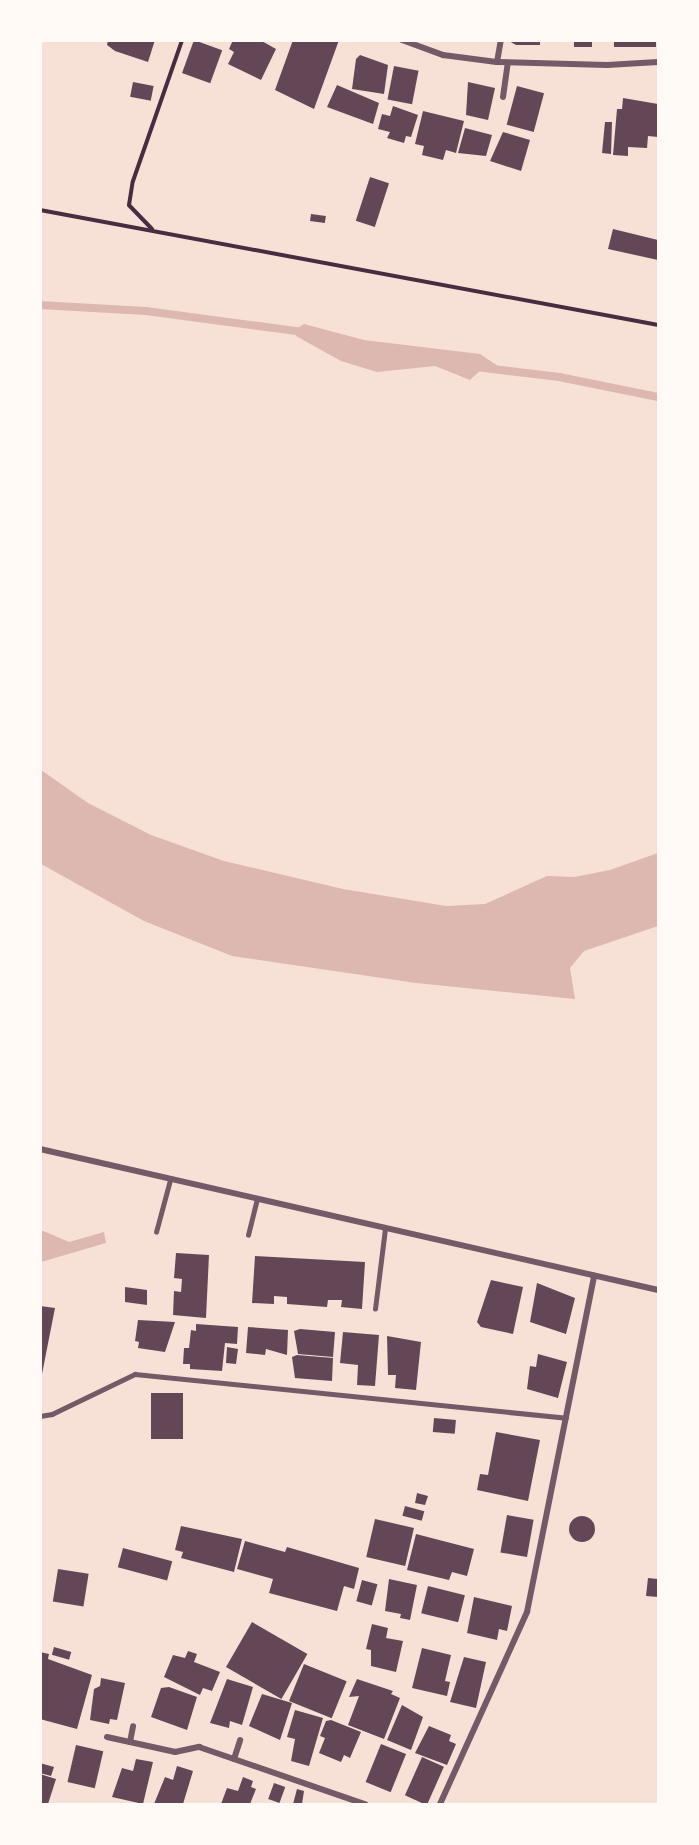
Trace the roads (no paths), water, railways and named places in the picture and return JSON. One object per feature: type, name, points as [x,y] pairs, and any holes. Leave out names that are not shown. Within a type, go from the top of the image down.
[{"type":"street","points":[[402,40],[443,55],[508,63],[607,65],[658,62]]},
{"type":"street","points":[[498,62],[501,40]]},
{"type":"street","points":[[503,97],[508,63]]},
{"type":"street","points":[[40,1149],[385,1230],[658,1290]]},
{"type":"street","points":[[440,1804],[527,1612],[594,1276]]},
{"type":"street","points":[[130,1742],[133,1726]]},
{"type":"street","points":[[106,1737],[174,1752],[200,1747],[365,1804]]},
{"type":"street","points":[[234,1759],[240,1740]]},
{"type":"lane","points":[[156,1232],[170,1179]]},
{"type":"lane","points":[[248,1235],[257,1199]]},
{"type":"lane","points":[[375,1309],[385,1230]]},
{"type":"lane","points":[[40,1416],[52,1414],[135,1374],[566,1418]]},
{"type":"waterway","points":[[40,305],[146,311],[303,332]]},
{"type":"waterway","points":[[476,367],[559,377],[658,397]]}]
